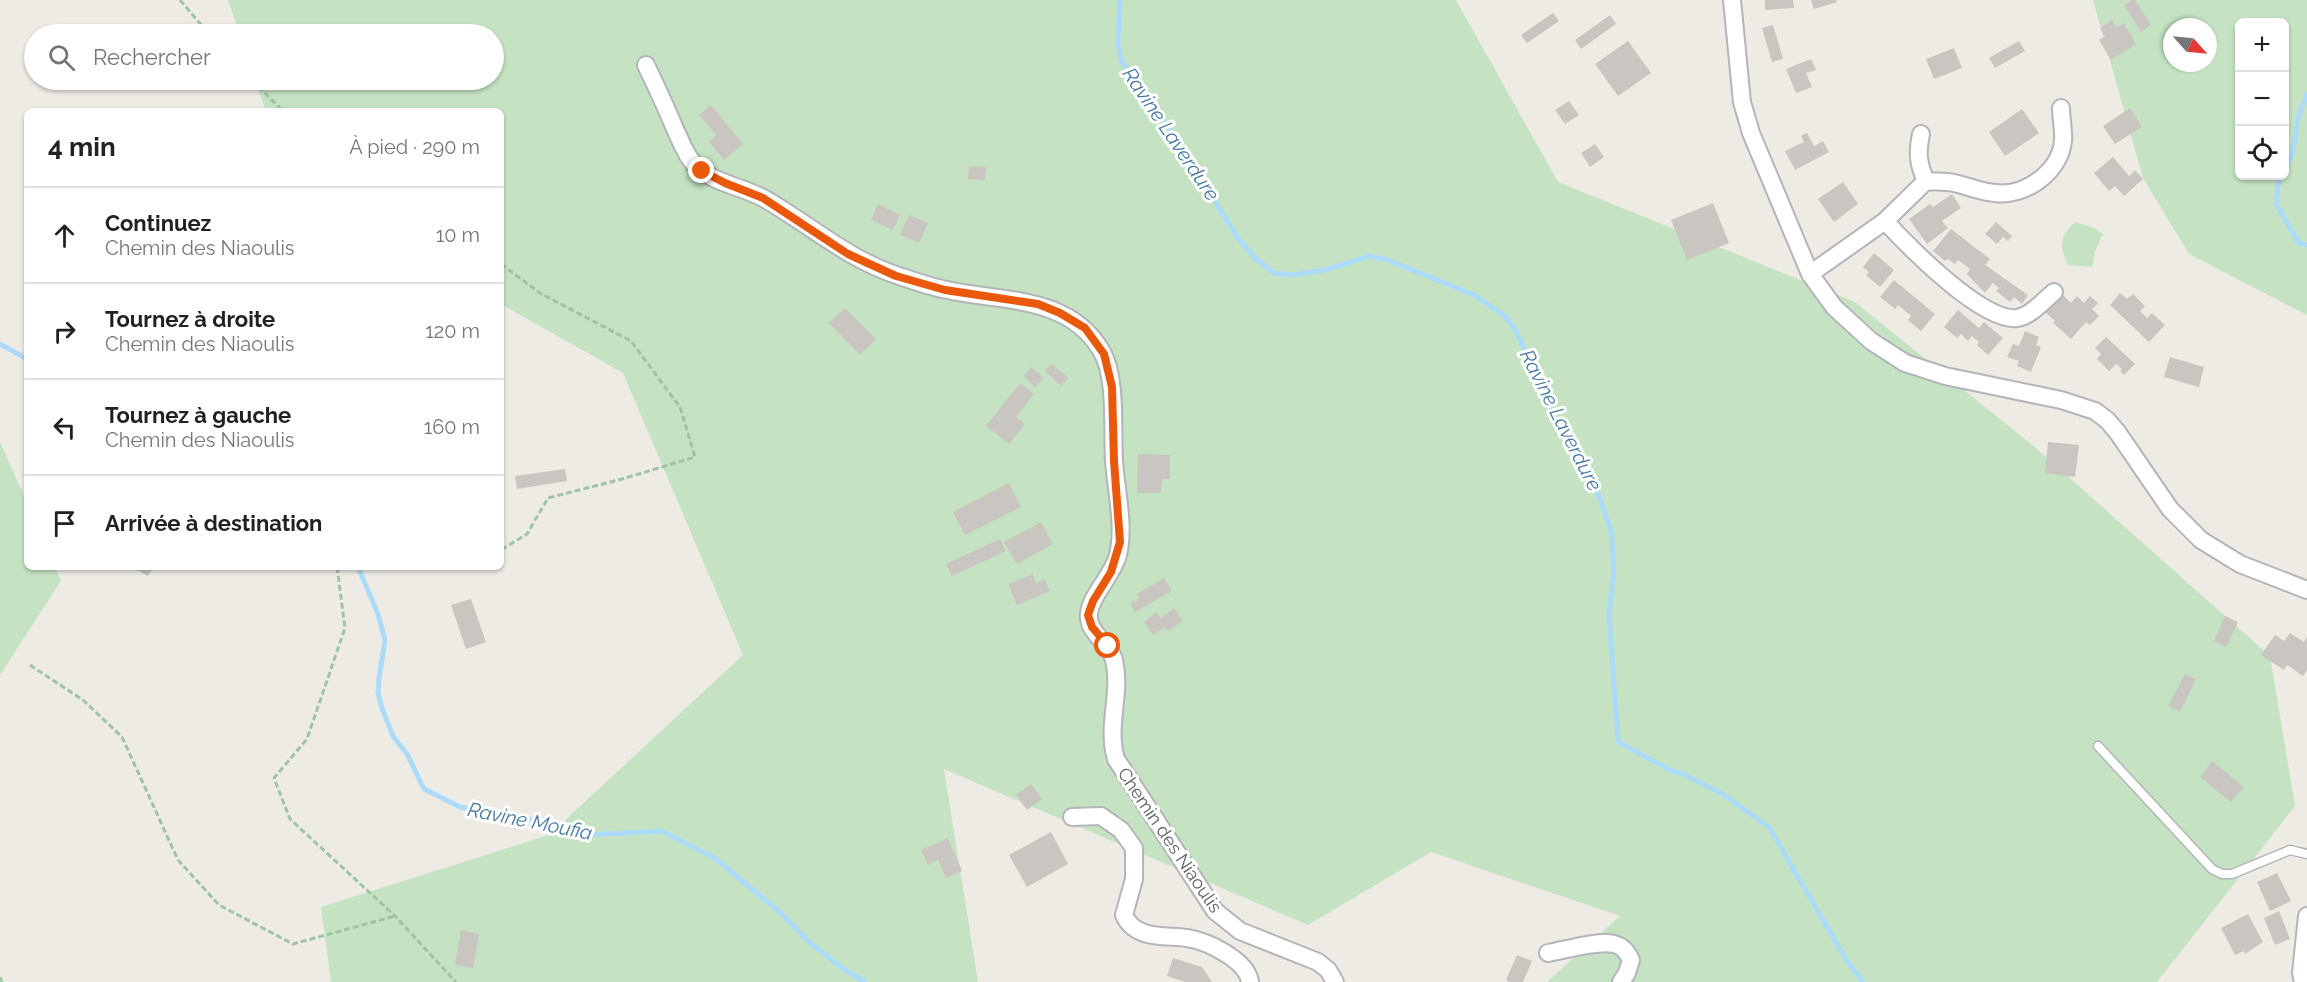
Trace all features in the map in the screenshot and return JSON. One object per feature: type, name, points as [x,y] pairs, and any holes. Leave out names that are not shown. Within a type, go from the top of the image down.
[{"type":"street","points":[[1732,0],[1742,102],[1748,122],[1763,165],[1810,274],[1834,307],[1871,341],[1905,363],[1945,376],[2061,400],[2095,411],[2118,433],[2170,509],[2201,540],[2240,564],[2307,590]]},
{"type":"street","name":"Chemin des Niaoulis","points":[[646,65],[686,152],[702,171],[763,198],[848,254],[896,276],[945,290],[1038,304],[1060,313],[1085,328],[1104,354],[1112,387],[1114,461],[1120,542],[1111,572],[1093,601],[1088,615],[1092,627],[1112,654],[1116,670],[1112,735],[1116,759],[1215,911],[1240,931],[1318,962],[1328,970],[1335,982]]},
{"type":"street","points":[[1810,274],[1885,221],[1926,181],[1951,183],[1995,194],[2011,193],[2029,187],[2043,178],[2056,161],[2063,142],[2061,108]]},
{"type":"street","points":[[1921,134],[1917,152],[1919,167],[1926,181]]},
{"type":"street","points":[[1885,221],[1914,252],[1959,290],[1996,313],[2010,318],[2027,315],[2054,292]]},
{"type":"street","name":"Chemin des Niaoulis","points":[[1072,817],[1101,816],[1121,830],[1134,848],[1134,879],[1124,915],[1128,924],[1141,932],[1160,937],[1188,938],[1212,946],[1240,963],[1249,976],[1250,982]]},
{"type":"street","points":[[2304,977],[2307,916]]},
{"type":"street","points":[[1548,953],[1605,943],[1616,944],[1625,950],[1630,960],[1627,973],[1621,982]]},
{"type":"lane","points":[[2098,746],[2212,869],[2222,874],[2232,874],[2290,850],[2307,854]]},
{"type":"path","points":[[180,0],[200,24]]},
{"type":"path","points":[[262,90],[280,108]]},
{"type":"path","points":[[504,266],[540,293],[631,341],[680,407],[695,457],[622,480],[548,498],[527,534],[504,548]]},
{"type":"path","points":[[338,570],[345,628],[308,739],[274,778],[290,819],[395,916],[456,982]]},
{"type":"path","points":[[30,665],[83,700],[122,737],[178,860],[219,905],[293,944],[395,916]]},
{"type":"path","points":[[0,977],[2,982]]},
{"type":"green space","points":[[228,0],[1456,0],[1558,182],[1855,302],[2036,448],[2270,656],[2295,806],[2157,982],[1547,982],[1620,916],[1431,852],[1308,925],[944,769],[978,982],[331,982],[321,907],[549,835],[743,655],[623,373],[504,306],[504,108],[265,108],[259,90],[504,90],[504,24],[236,24]]},
{"type":"green space","points":[[2093,0],[2307,0],[2307,315],[2189,254],[2143,178]]},
{"type":"green space","points":[[2075,222],[2094,228],[2103,234],[2095,251],[2092,267],[2068,265],[2065,258],[2062,247],[2063,238]]},
{"type":"green space","points":[[0,442],[24,496],[24,570],[56,570],[61,581],[0,675]]},
{"type":"building","points":[[1765,0],[1793,0],[1794,8],[1765,10]]},
{"type":"building","points":[[1811,0],[1836,0],[1837,2],[1814,9]]},
{"type":"building","points":[[2135,0],[2151,25],[2141,32],[2124,5]]},
{"type":"building","points":[[1553,13],[1559,21],[1527,43],[1521,35]]},
{"type":"building","points":[[1610,15],[1616,24],[1581,49],[1575,40]]},
{"type":"building","points":[[2112,20],[2117,27],[2124,23],[2136,44],[2111,60],[2099,40],[2105,36],[2100,28]]},
{"type":"building","points":[[1773,25],[1783,59],[1772,62],[1762,28]]},
{"type":"building","points":[[1628,41],[1651,73],[1618,96],[1595,64]]},
{"type":"building","points":[[2019,41],[2025,51],[1995,68],[1989,58]]},
{"type":"building","points":[[1954,48],[1962,68],[1934,79],[1926,59]]},
{"type":"building","points":[[1811,59],[1816,70],[1806,73],[1812,87],[1796,93],[1786,69]]},
{"type":"building","points":[[1569,101],[1579,115],[1565,124],[1555,110]]},
{"type":"building","points":[[711,105],[743,144],[724,160],[709,142],[716,135],[699,115]]},
{"type":"building","points":[[2130,108],[2142,127],[2115,144],[2103,126]]},
{"type":"building","points":[[2022,109],[2039,133],[2005,156],[1989,132]]},
{"type":"building","points":[[1807,133],[1814,146],[1823,141],[1829,152],[1795,170],[1785,151],[1804,142],[1801,136]]},
{"type":"building","points":[[1595,144],[1604,157],[1590,167],[1581,153]]},
{"type":"building","points":[[2113,157],[2129,176],[2135,170],[2143,179],[2124,196],[2115,186],[2109,191],[2094,173]]},
{"type":"building","points":[[969,166],[986,167],[985,180],[968,179]]},
{"type":"building","points":[[1843,182],[1858,204],[1834,222],[1818,199]]},
{"type":"building","points":[[1952,194],[1961,208],[1942,221],[1948,228],[1927,244],[1909,219],[1930,204],[1933,207]]},
{"type":"building","points":[[1713,203],[1729,243],[1687,260],[1671,220]]},
{"type":"building","points":[[878,204],[900,215],[893,230],[871,220]]},
{"type":"building","points":[[909,215],[928,223],[919,243],[900,235]]},
{"type":"building","points":[[1996,222],[2012,236],[2008,241],[2003,237],[1997,244],[1985,234]]},
{"type":"building","points":[[1951,229],[1990,259],[1985,265],[2028,295],[2022,304],[2014,297],[2010,302],[1996,291],[1999,288],[1993,283],[1985,293],[1967,274],[1970,269],[1958,260],[1955,264],[1948,259],[1945,261],[1933,251]]},
{"type":"building","points":[[1874,253],[1894,270],[1880,287],[1866,275],[1869,272],[1863,267]]},
{"type":"building","points":[[1894,280],[1935,314],[1921,331],[1908,320],[1911,316],[1898,305],[1895,309],[1880,297]]},
{"type":"building","points":[[2120,293],[2127,299],[2133,294],[2145,306],[2140,311],[2147,318],[2152,313],[2165,325],[2149,342],[2110,305]]},
{"type":"building","points":[[2063,295],[2071,303],[2077,296],[2084,303],[2090,296],[2098,303],[2092,309],[2099,316],[2090,325],[2086,322],[2071,339],[2053,323],[2055,321],[2044,311]]},
{"type":"building","points":[[845,308],[876,339],[860,355],[829,323]]},
{"type":"building","points":[[1958,310],[1979,328],[1984,322],[2003,338],[1988,355],[1977,345],[1979,342],[1972,336],[1968,341],[1961,334],[1957,338],[1944,327]]},
{"type":"building","points":[[2025,331],[2039,337],[2036,345],[2041,347],[2031,372],[2017,366],[2019,361],[2007,357],[2013,344],[2019,346]]},
{"type":"building","points":[[2106,337],[2135,364],[2124,375],[2120,371],[2122,369],[2116,364],[2109,371],[2097,359],[2101,354],[2095,348]]},
{"type":"building","points":[[2170,357],[2204,367],[2199,387],[2164,377]]},
{"type":"building","points":[[1051,363],[1068,378],[1061,386],[1045,371]]},
{"type":"building","points":[[1031,367],[1044,378],[1035,387],[1023,376]]},
{"type":"building","points":[[1020,383],[1034,394],[1016,417],[1025,424],[1009,444],[986,426]]},
{"type":"building","points":[[2048,442],[2079,445],[2075,477],[2045,473]]},
{"type":"building","points":[[1138,454],[1170,455],[1170,479],[1162,479],[1161,493],[1137,493]]},
{"type":"building","points":[[565,469],[567,481],[517,489],[515,476]]},
{"type":"building","points":[[1009,483],[1021,507],[965,535],[953,512]]},
{"type":"building","points":[[1041,522],[1053,544],[1017,564],[1004,542]]},
{"type":"building","points":[[1000,539],[1006,551],[952,576],[946,564]]},
{"type":"building","points":[[137,570],[151,570],[148,576]]},
{"type":"building","points":[[1033,574],[1036,583],[1045,579],[1050,591],[1017,605],[1008,584]]},
{"type":"building","points":[[1164,578],[1172,591],[1135,612],[1130,604],[1139,599],[1137,594]]},
{"type":"building","points":[[471,599],[486,642],[466,649],[451,605]]},
{"type":"building","points":[[1174,608],[1183,621],[1168,631],[1165,627],[1153,635],[1144,622],[1156,612],[1161,618]]},
{"type":"building","points":[[2225,616],[2238,622],[2226,647],[2214,641]]},
{"type":"building","points":[[2290,633],[2304,642],[2307,637],[2307,670],[2303,676],[2287,665],[2284,670],[2261,655],[2275,635],[2284,641]]},
{"type":"building","points":[[2185,674],[2196,679],[2180,712],[2168,706]]},
{"type":"building","points":[[2212,761],[2244,787],[2231,802],[2200,777]]},
{"type":"building","points":[[1031,784],[1042,799],[1027,810],[1016,795]]},
{"type":"building","points":[[1051,832],[1068,864],[1027,887],[1009,855]]},
{"type":"building","points":[[948,838],[962,871],[946,878],[938,860],[928,865],[921,850]]},
{"type":"building","points":[[2277,873],[2291,901],[2270,911],[2257,882]]},
{"type":"building","points":[[2279,911],[2290,939],[2275,945],[2264,918]]},
{"type":"building","points":[[2248,914],[2263,942],[2245,954],[2244,951],[2235,955],[2221,928]]},
{"type":"building","points":[[461,930],[479,934],[473,968],[455,965]]},
{"type":"building","points":[[1517,955],[1532,961],[1523,982],[1510,982],[1506,980]]},
{"type":"building","points":[[1173,958],[1202,967],[1212,982],[1185,982],[1167,976]]},
{"type":"waterway","name":"Ravine Laverdure","points":[[1120,0],[1118,44],[1122,62],[1147,93],[1238,238],[1256,259],[1274,273],[1293,275],[1325,270],[1369,256],[1388,260],[1474,295],[1505,316],[1517,333],[1563,435],[1595,485],[1611,531],[1614,571],[1609,615],[1618,742],[1672,771],[1681,773],[1721,793],[1769,827],[1847,961],[1863,982]]},
{"type":"waterway","points":[[2289,160],[2293,151],[2298,118],[2307,94]]},
{"type":"waterway","points":[[2279,180],[2276,204],[2299,243],[2307,245]]},
{"type":"waterway","name":"Ravine Moufia","points":[[0,344],[24,357]]},
{"type":"waterway","name":"Ravine Moufia","points":[[359,570],[378,614],[385,640],[378,693],[382,708],[393,736],[407,754],[424,789],[460,807],[517,816],[586,835],[662,831],[716,859],[783,915],[808,941],[842,968],[865,982]]},
{"type":"route","points":[[702,171],[763,198],[848,254],[896,276],[945,290],[1038,304],[1060,313],[1085,328],[1104,354],[1112,387],[1114,461],[1120,542],[1111,572],[1093,601],[1088,615],[1092,627],[1108,646]]}]
